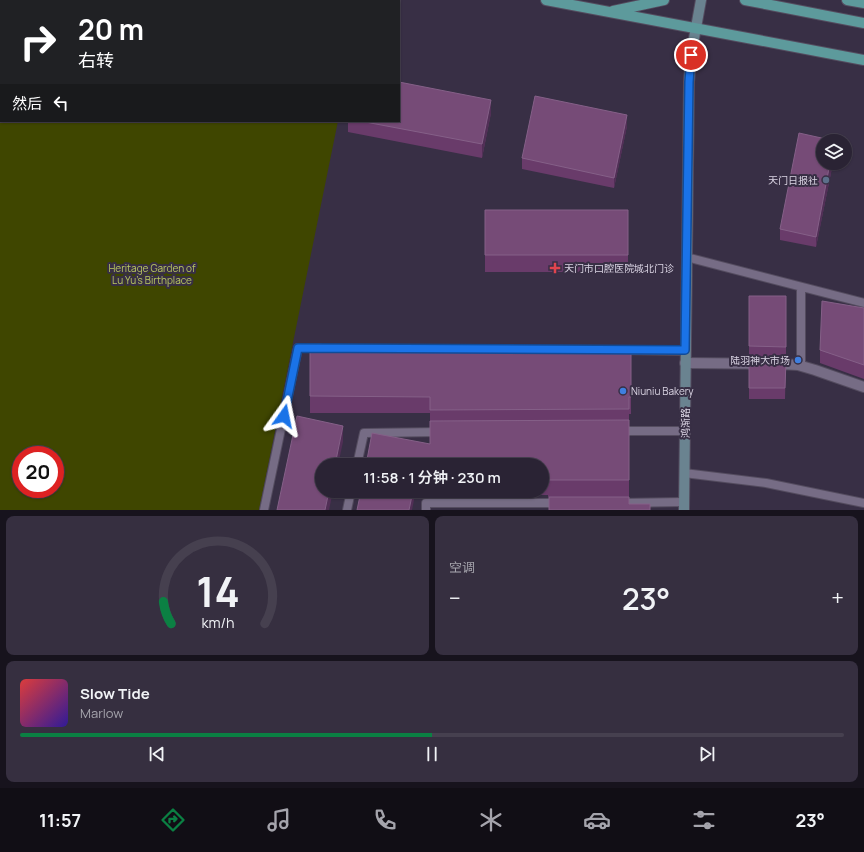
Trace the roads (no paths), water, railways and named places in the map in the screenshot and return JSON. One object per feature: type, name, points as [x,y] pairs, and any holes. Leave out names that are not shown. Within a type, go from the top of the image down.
[{"type":"main road","points":[[546,0],[864,60]]},
{"type":"main road","points":[[609,12],[664,0]]},
{"type":"main road","points":[[745,0],[864,23]]},
{"type":"main road","points":[[847,0],[864,3]]},
{"type":"street","name":"鸿渐路","points":[[684,506],[689,82],[691,55],[700,0]]},
{"type":"street","points":[[685,363],[780,364],[801,366],[864,387]]},
{"type":"lane","points":[[686,257],[864,303]]},
{"type":"lane","points":[[801,287],[801,366]]},
{"type":"lane","points":[[264,510],[298,348],[329,348]]},
{"type":"lane","points":[[614,350],[685,350]]},
{"type":"lane","points":[[614,431],[685,431]]},
{"type":"lane","points":[[359,458],[364,433],[448,432]]},
{"type":"lane","points":[[684,473],[766,483],[864,503]]},
{"type":"lane","points":[[347,510],[350,498]]},
{"type":"lane","points":[[426,510],[426,503],[567,503]]},
{"type":"lane","points":[[606,503],[684,506]]},
{"type":"place","name":"天门日报社","points":[[826,180]]},
{"type":"place","name":"天门市口腔医院城北门诊","points":[[555,268]]},
{"type":"place","name":"陆羽神大市场","points":[[798,360]]},
{"type":"place","name":"Niuniu Bakery","points":[[623,391]]},
{"type":"park label","name":"Heritage Garden of Lu Yu’s Birthplace","points":[[152,274]]}]
